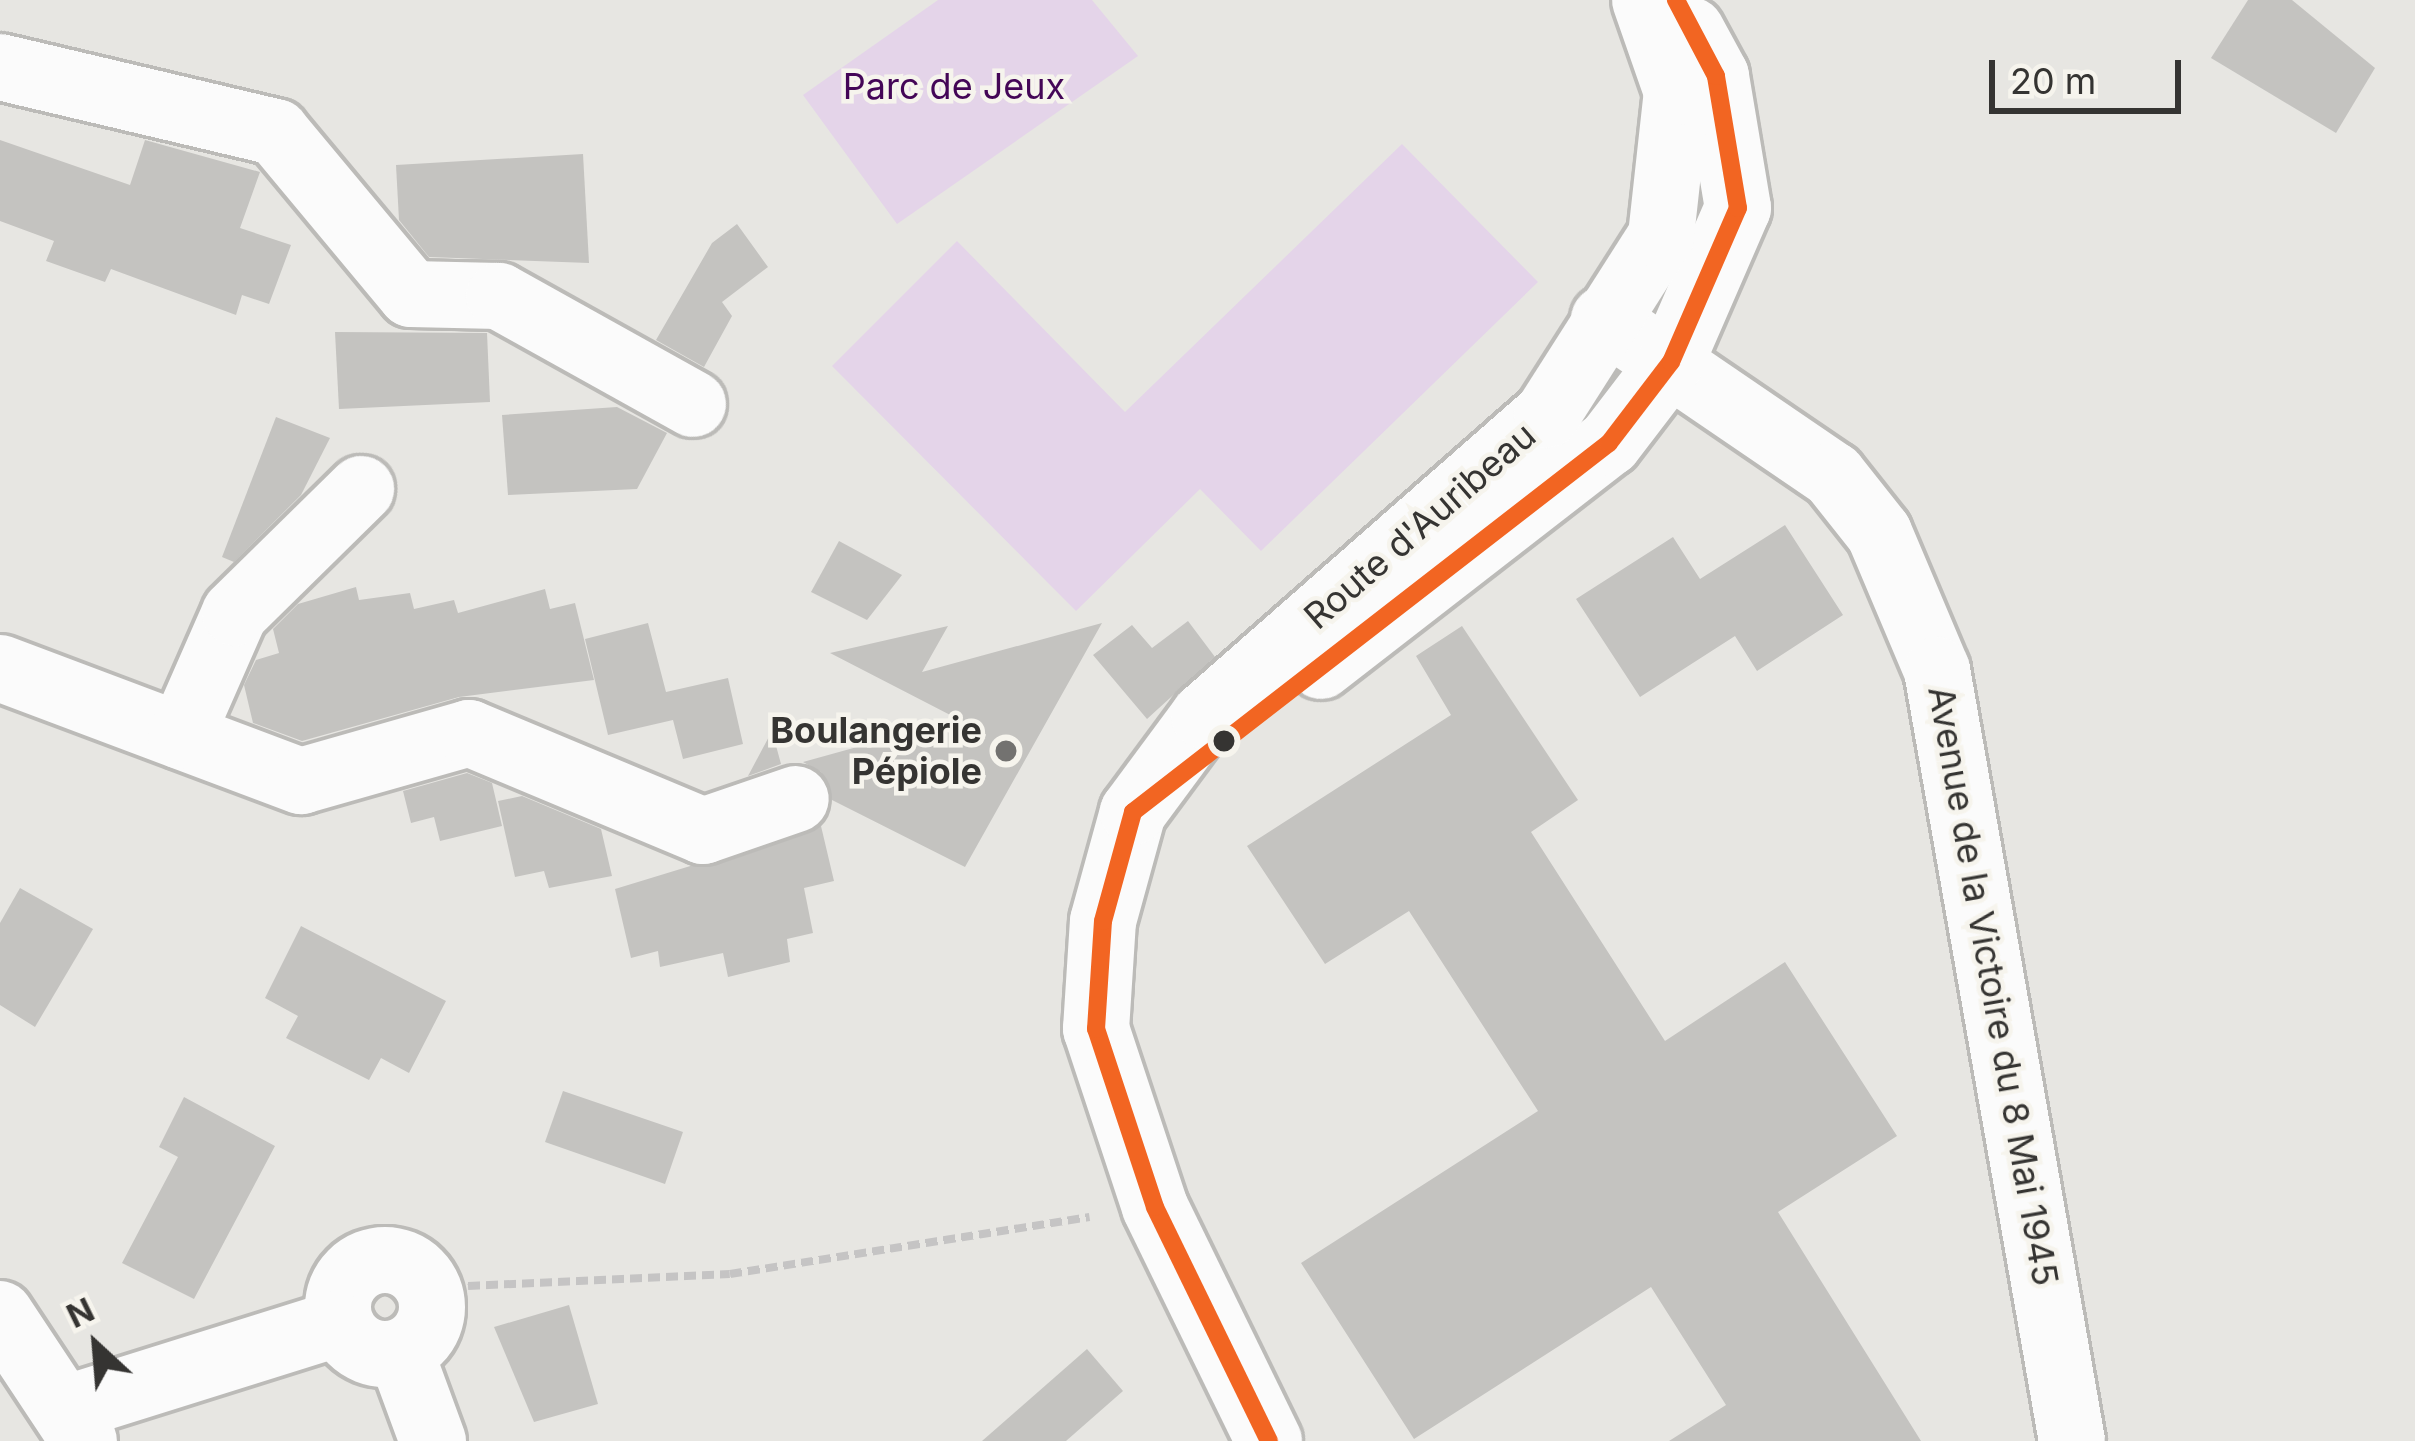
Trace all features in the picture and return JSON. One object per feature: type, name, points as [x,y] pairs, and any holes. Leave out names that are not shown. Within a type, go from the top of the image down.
[{"type":"street","name":"Route d'Auribeau","points":[[1269,1441],[1155,1207],[1096,1029],[1103,921],[1132,812],[1204,716],[1547,415],[1660,236],[1677,92],[1645,0]]},
{"type":"street","name":"Route d'Auribeau","points":[[1132,812],[1609,443],[1671,362],[1738,208],[1715,76],[1676,0]]},
{"type":"street","points":[[0,67],[276,132],[411,294],[500,296],[693,404]]},
{"type":"street","name":"Avenue de la Victoire du 8 Mai 1945","points":[[1604,319],[1833,475],[1880,533],[1937,670],[2072,1441]]},
{"type":"street","points":[[181,736],[235,613],[361,489]]},
{"type":"street","points":[[0,668],[301,781],[469,733],[497,736],[703,831],[796,800]]},
{"type":"street","points":[[336,1324],[345,1280],[368,1262],[399,1260],[433,1298],[433,1318],[401,1354]]},
{"type":"street","points":[[0,1314],[74,1425],[336,1324],[401,1354],[433,1441]]},
{"type":"path","points":[[433,1298],[468,1286],[730,1274],[1155,1207]]},
{"type":"green space","name":"Parc de Jeux","points":[[938,0],[1092,0],[1138,56],[897,224],[803,95]]},
{"type":"green space","points":[[1402,144],[1538,282],[1261,551],[1200,489],[1076,611],[832,366],[957,241],[1125,412]]},
{"type":"building","points":[[2248,0],[2292,0],[2375,68],[2336,133],[2211,58]]},
{"type":"building","points":[[0,140],[130,185],[145,140],[260,172],[240,228],[291,245],[269,304],[242,295],[236,315],[111,269],[105,282],[46,261],[54,241],[0,221]]},
{"type":"building","points":[[583,154],[589,263],[429,257],[399,220],[396,165]]},
{"type":"building","points":[[737,224],[768,267],[722,302],[732,316],[704,367],[656,340],[712,243]]},
{"type":"building","points":[[335,332],[487,333],[490,402],[339,409]]},
{"type":"building","points":[[617,407],[667,433],[637,489],[508,495],[502,415]]},
{"type":"building","points":[[276,417],[330,438],[301,495],[234,562],[222,557]]},
{"type":"building","points":[[1785,525],[1843,615],[1757,671],[1735,636],[1640,697],[1576,599],[1673,537],[1700,579]]},
{"type":"building","points":[[839,541],[902,575],[867,620],[811,592]]},
{"type":"building","points":[[356,587],[359,600],[410,593],[414,609],[454,600],[458,613],[545,589],[550,609],[575,603],[594,680],[459,697],[302,741],[253,723],[244,685],[256,660],[279,653],[273,629],[298,604]]},
{"type":"building","points":[[1188,621],[1215,657],[1147,719],[1093,655],[1132,625],[1152,648]]},
{"type":"building","points":[[648,623],[666,692],[728,678],[743,744],[683,759],[673,720],[608,735],[585,639]]},
{"type":"building","points":[[1102,623],[965,867],[832,800],[821,772],[803,762],[958,719],[830,653],[948,626],[922,672]]},
{"type":"building","points":[[1462,626],[1578,800],[1531,832],[1665,1041],[1785,962],[1897,1136],[1778,1212],[1921,1441],[1669,1441],[1726,1405],[1651,1287],[1414,1439],[1301,1263],[1538,1111],[1409,911],[1325,964],[1247,846],[1451,715],[1416,656]]},
{"type":"building","points":[[772,731],[781,764],[748,776]]},
{"type":"building","points":[[467,773],[492,783],[502,826],[440,841],[434,817],[411,823],[403,791]]},
{"type":"building","points":[[522,796],[601,829],[612,876],[549,888],[544,871],[515,877],[498,801]]},
{"type":"building","points":[[821,826],[834,881],[804,888],[813,933],[787,939],[790,962],[728,977],[723,953],[660,967],[658,951],[631,958],[615,889]]},
{"type":"building","points":[[20,888],[93,929],[35,1027],[0,1005],[0,923]]},
{"type":"building","points":[[301,926],[446,1001],[409,1073],[381,1058],[369,1080],[286,1038],[298,1016],[265,998]]},
{"type":"building","points":[[563,1091],[683,1132],[665,1184],[545,1142]]},
{"type":"building","points":[[184,1097],[275,1146],[194,1299],[122,1263],[178,1157],[159,1147]]},
{"type":"building","points":[[569,1305],[598,1404],[534,1422],[494,1327]]},
{"type":"building","points":[[1087,1349],[1123,1391],[1066,1441],[982,1441]]},
{"type":"transit line","points":[[1269,1441],[1155,1207],[1096,1029],[1103,921],[1133,812],[1609,443],[1671,362],[1738,208],[1716,76],[1676,0]]},
{"type":"place","name":"Boulangerie Pépiole","points":[[1006,751]]}]
